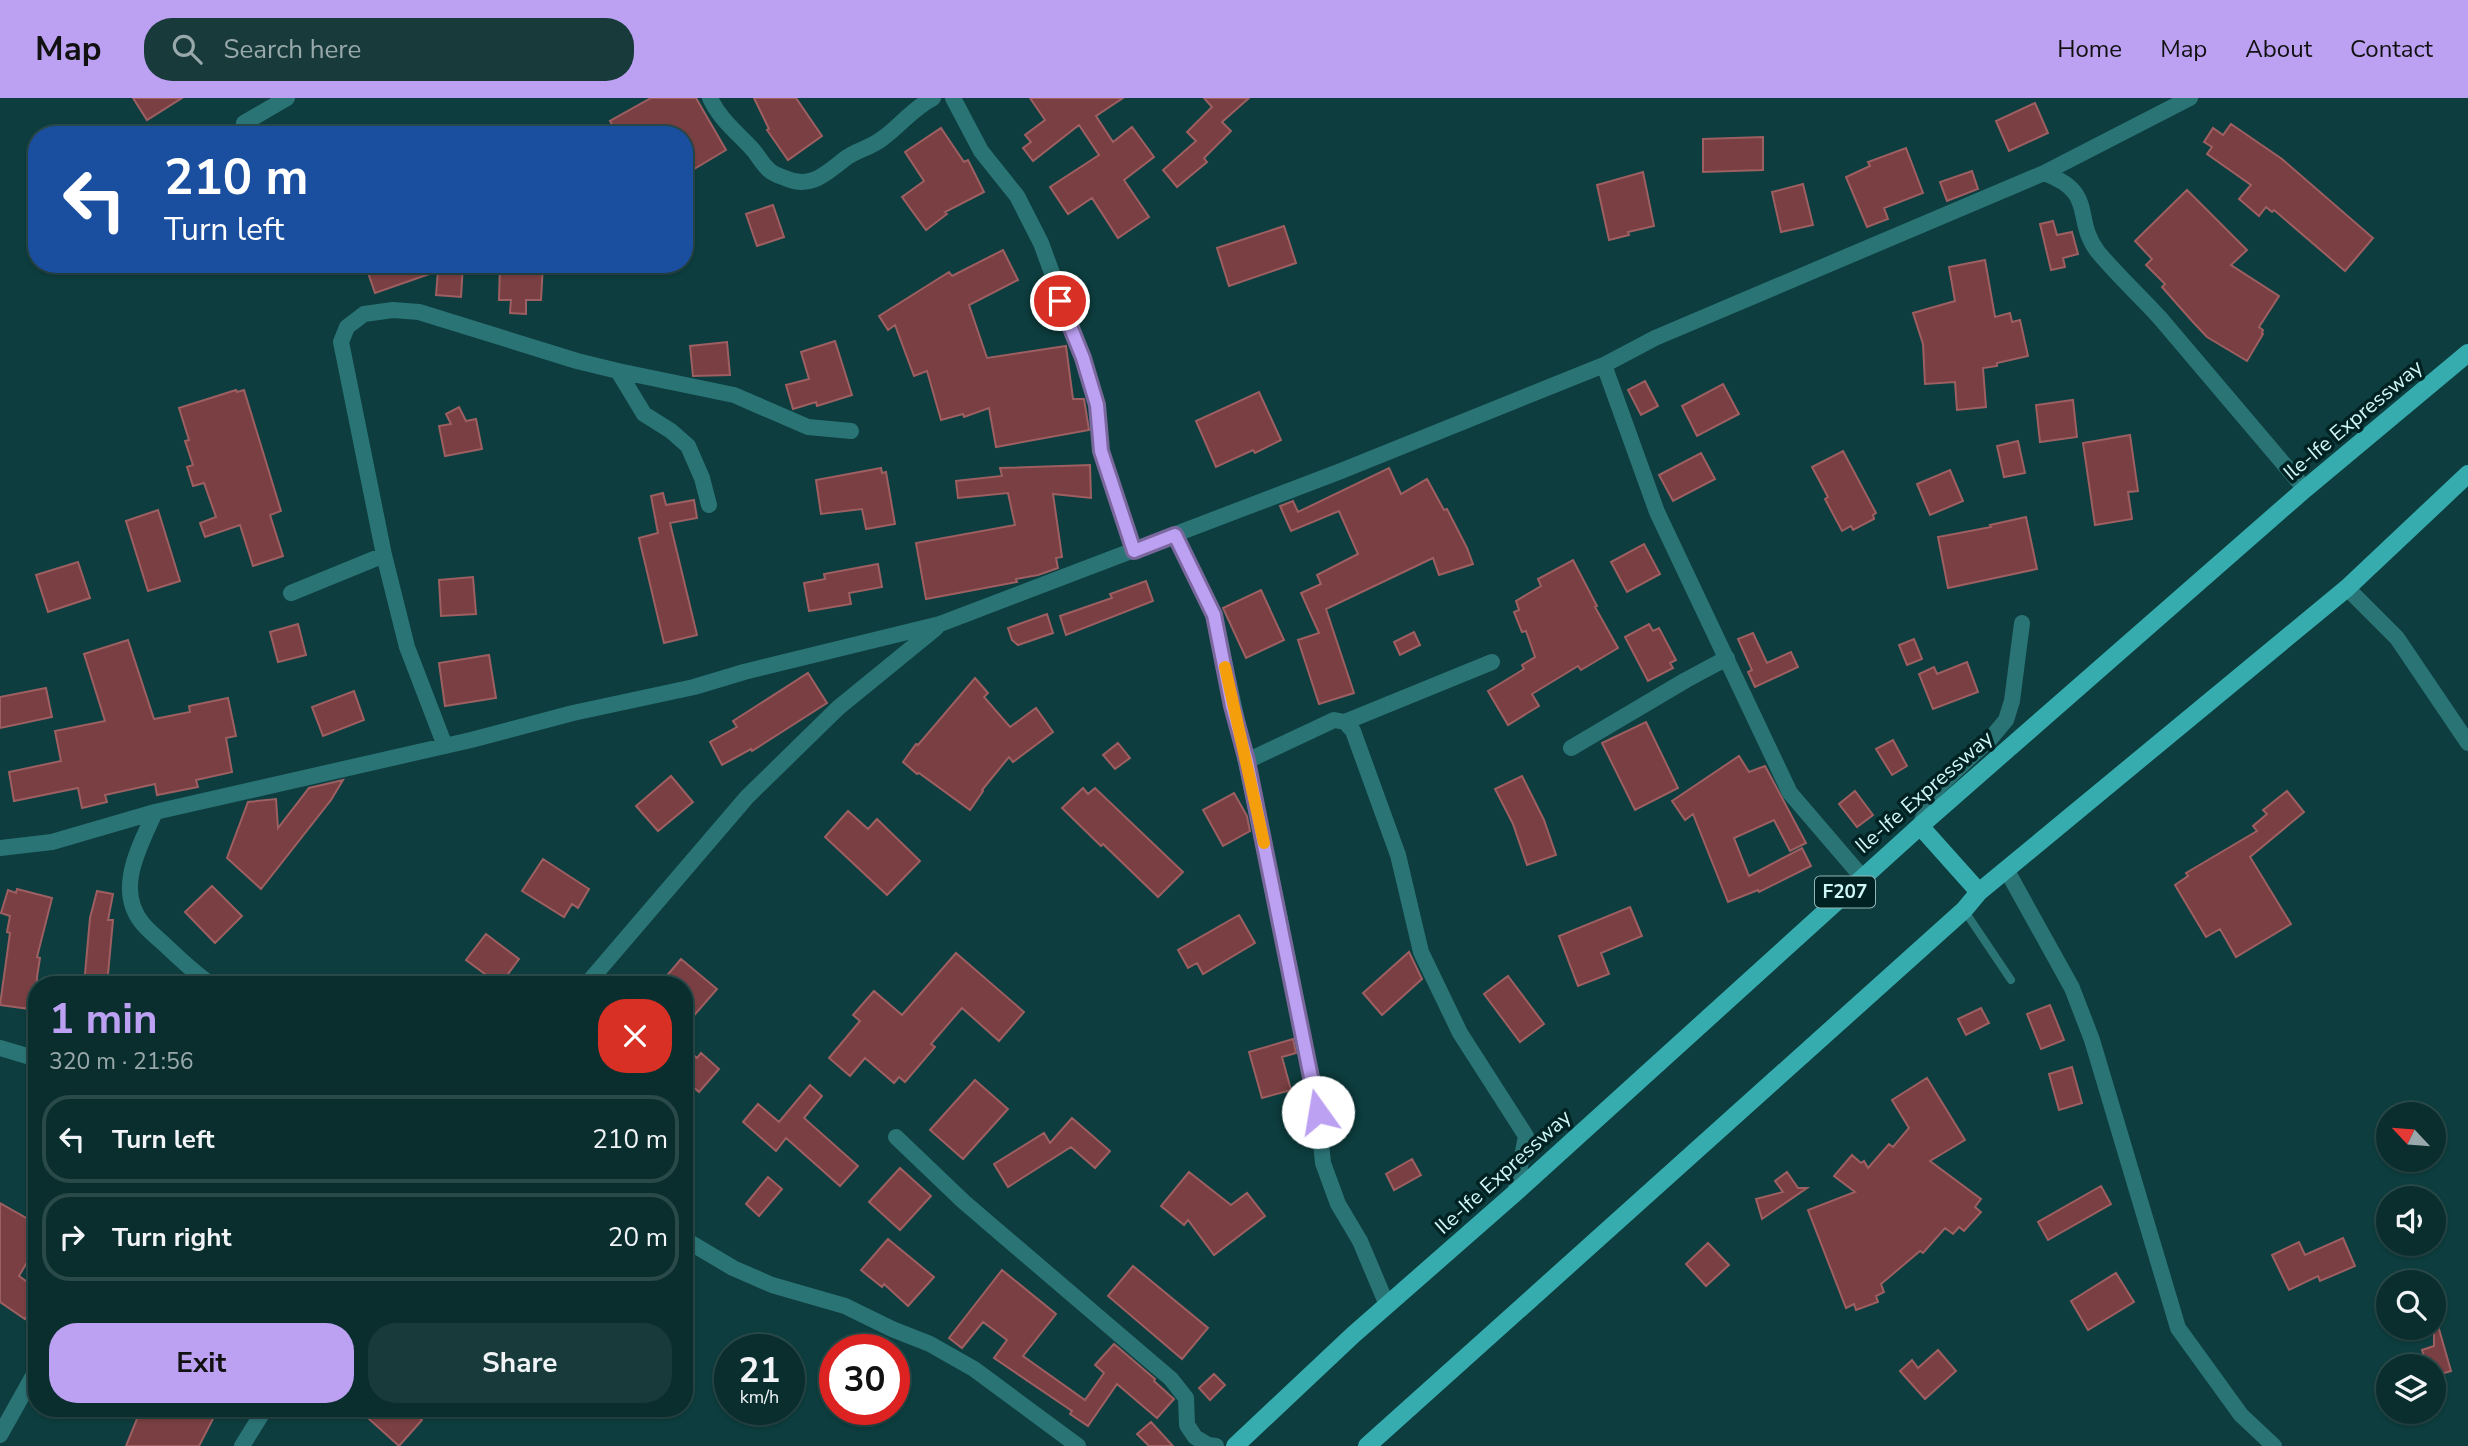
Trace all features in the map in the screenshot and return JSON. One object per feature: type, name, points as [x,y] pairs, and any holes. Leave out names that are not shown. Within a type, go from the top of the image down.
[{"type":"main road","name":"Ile-Ife Expressway","points":[[1235,1446],[1387,1305],[1515,1193],[1862,877],[2305,489],[2468,353]]},
{"type":"main road","points":[[1367,1446],[1964,910],[1979,892],[2347,588],[2468,474]]},
{"type":"main road","points":[[1920,826],[1979,892]]},
{"type":"street","points":[[244,123],[287,98]]},
{"type":"street","points":[[710,98],[722,117],[768,170],[796,183],[809,183],[829,173],[848,156],[866,150],[920,104],[933,98]]},
{"type":"street","points":[[953,98],[981,151],[1017,197],[1041,243],[1097,405],[1101,451],[1134,551]]},
{"type":"street","points":[[0,848],[52,842],[155,812],[694,687],[744,672],[940,624],[1341,471],[1604,365],[1656,338],[2044,173],[2190,98]]},
{"type":"street","points":[[2044,173],[2072,188],[2078,197],[2096,250],[2157,315],[2305,489]]},
{"type":"street","points":[[445,746],[407,647],[384,555],[343,359],[341,342],[346,327],[364,314],[393,310],[419,312],[578,361],[734,395],[808,427],[851,431]]},
{"type":"street","points":[[1604,365],[1657,512],[1790,793],[1862,877]]},
{"type":"street","points":[[618,371],[644,414],[671,431],[688,446],[702,478],[709,505]]},
{"type":"street","points":[[1175,535],[1214,615],[1232,706],[1247,761],[1318,1112],[1323,1163],[1338,1204],[1360,1241],[1387,1305]]},
{"type":"street","points":[[291,593],[384,555]]},
{"type":"street","points":[[2347,588],[2398,638],[2468,743]]},
{"type":"street","points":[[1920,826],[1933,792],[1991,738],[2006,720],[2012,701],[2022,623]]},
{"type":"street","points":[[594,976],[747,797],[838,708],[940,624]]},
{"type":"street","points":[[1572,748],[1727,658]]},
{"type":"street","points":[[1247,761],[1334,720],[1345,722],[1492,662]]},
{"type":"street","points":[[1345,722],[1353,731],[1398,855],[1421,952],[1460,1033],[1526,1136],[1515,1193]]},
{"type":"street","points":[[155,812],[133,861],[130,894],[142,923],[198,976]]},
{"type":"street","points":[[2006,869],[2072,988],[2092,1040],[2178,1328],[2241,1415],[2274,1446]]},
{"type":"street","points":[[0,1048],[28,1056]]},
{"type":"street","points":[[896,1137],[964,1202],[1171,1379],[1185,1398],[1187,1425],[1195,1437],[1208,1445],[1216,1446]]},
{"type":"street","points":[[693,1244],[733,1268],[772,1285],[845,1306],[930,1344],[974,1369],[1078,1446]]},
{"type":"street","points":[[0,1435],[28,1385]]},
{"type":"street","points":[[242,1446],[260,1417]]},
{"type":"lane","points":[[1964,910],[2011,980]]},
{"type":"building","points":[[133,98],[182,98],[147,120]]},
{"type":"building","points":[[651,98],[696,98],[726,150],[693,170],[693,126],[613,126],[610,121]]},
{"type":"building","points":[[754,98],[796,98],[822,136],[788,160],[767,130],[769,129]]},
{"type":"building","points":[[1030,98],[1123,98],[1096,116],[1113,142],[1132,127],[1154,157],[1124,180],[1149,217],[1118,238],[1092,198],[1068,214],[1050,187],[1099,155],[1079,125],[1033,161],[1023,148],[1031,142],[1025,135],[1045,120]]},
{"type":"building","points":[[1204,98],[1249,98],[1222,122],[1231,131],[1204,158],[1207,162],[1177,187],[1163,170],[1196,141],[1187,132],[1212,107]]},
{"type":"building","points":[[2035,103],[2048,133],[2009,151],[1996,121]]},
{"type":"building","points":[[2231,124],[2282,159],[2373,238],[2345,271],[2274,210],[2272,212],[2266,207],[2259,216],[2239,199],[2251,185],[2207,154],[2212,147],[2204,142],[2213,128],[2223,135]]},
{"type":"building","points":[[941,128],[964,162],[968,160],[984,192],[945,212],[947,214],[926,230],[902,197],[924,181],[905,152]]},
{"type":"building","points":[[1763,137],[1763,170],[1703,172],[1703,139]]},
{"type":"building","points":[[1906,148],[1923,193],[1884,208],[1888,219],[1867,227],[1846,177],[1870,166],[1868,162]]},
{"type":"building","points":[[1972,171],[1978,189],[1947,201],[1940,182]]},
{"type":"building","points":[[1643,172],[1654,226],[1609,240],[1597,185]]},
{"type":"building","points":[[1803,184],[1813,225],[1781,232],[1772,192]]},
{"type":"building","points":[[2187,190],[2247,250],[2231,265],[2279,296],[2259,327],[2263,334],[2247,361],[2207,337],[2192,321],[2162,287],[2165,284],[2146,265],[2152,259],[2135,241]]},
{"type":"building","points":[[773,205],[784,237],[757,246],[746,214]]},
{"type":"building","points":[[2053,221],[2057,235],[2072,232],[2078,254],[2063,258],[2065,267],[2051,270],[2040,224]]},
{"type":"building","points":[[1284,226],[1296,263],[1229,286],[1217,248]]},
{"type":"building","points":[[1003,250],[1018,280],[969,305],[987,358],[1066,346],[1073,399],[1084,399],[1089,430],[996,447],[989,408],[964,417],[963,414],[941,420],[927,371],[914,376],[895,325],[888,330],[879,316],[949,272],[952,276]]},
{"type":"building","points":[[1985,260],[1995,317],[2010,313],[2012,322],[2020,320],[2028,356],[1983,368],[1986,407],[1957,410],[1955,382],[1925,384],[1923,344],[1913,313],[1955,301],[1949,267]]},
{"type":"building","points":[[368,273],[432,273],[375,293]]},
{"type":"building","points":[[438,273],[462,273],[461,297],[436,295]]},
{"type":"building","points":[[500,273],[542,273],[541,300],[526,300],[526,314],[510,313],[511,300],[499,300]]},
{"type":"building","points":[[835,341],[852,395],[817,406],[816,402],[793,409],[786,385],[809,379],[801,352]]},
{"type":"building","points":[[727,342],[730,375],[693,376],[690,346]]},
{"type":"building","points":[[1645,381],[1658,406],[1641,415],[1628,390]]},
{"type":"building","points":[[1723,384],[1739,414],[1697,436],[1682,406]]},
{"type":"building","points":[[236,390],[244,390],[281,511],[270,515],[283,556],[253,566],[240,525],[205,537],[200,523],[216,517],[204,483],[193,486],[187,467],[193,465],[185,441],[189,440],[179,408]]},
{"type":"building","points":[[1259,392],[1281,440],[1216,467],[1196,421]]},
{"type":"building","points":[[2073,400],[2077,437],[2040,442],[2036,405]]},
{"type":"building","points":[[459,407],[466,421],[476,419],[482,449],[445,456],[439,426],[451,424],[446,414]]},
{"type":"building","points":[[2130,435],[2138,491],[2128,492],[2132,519],[2095,525],[2083,443]]},
{"type":"building","points":[[2018,441],[2025,473],[2004,477],[1997,446]]},
{"type":"building","points":[[1843,451],[1876,513],[1873,515],[1874,519],[1853,530],[1851,526],[1842,531],[1812,467]]},
{"type":"building","points":[[1701,453],[1715,479],[1673,501],[1659,475]]},
{"type":"building","points":[[1090,465],[1091,498],[1053,494],[1062,557],[1056,558],[1058,568],[1016,579],[1017,582],[926,599],[916,543],[1015,525],[1008,493],[958,498],[956,481],[1002,476],[1000,468]]},
{"type":"building","points":[[881,468],[882,473],[886,472],[895,524],[866,529],[862,509],[821,514],[816,480]]},
{"type":"building","points":[[1389,468],[1401,494],[1427,479],[1444,510],[1447,509],[1473,564],[1439,575],[1433,558],[1326,609],[1354,693],[1319,704],[1298,640],[1319,633],[1301,593],[1321,584],[1317,575],[1358,554],[1339,511],[1291,531],[1280,506],[1293,501],[1298,512]]},
{"type":"building","points":[[1950,470],[1963,501],[1930,515],[1917,484]]},
{"type":"building","points":[[663,493],[666,505],[694,500],[697,518],[670,523],[697,635],[664,643],[639,538],[658,533],[651,496]]},
{"type":"building","points":[[158,510],[180,581],[148,591],[126,521]]},
{"type":"building","points":[[2026,517],[2037,569],[1948,588],[1938,537]]},
{"type":"building","points":[[1644,544],[1660,574],[1627,592],[1611,562]]},
{"type":"building","points":[[1573,560],[1618,648],[1581,670],[1578,666],[1532,694],[1539,706],[1508,725],[1488,691],[1524,669],[1522,665],[1535,657],[1526,631],[1522,632],[1514,612],[1519,610],[1516,601],[1541,586],[1538,579]]},
{"type":"building","points":[[78,562],[90,598],[48,612],[36,575]]},
{"type":"building","points":[[878,564],[882,587],[849,593],[851,604],[809,611],[804,583],[825,579],[824,574]]},
{"type":"building","points":[[473,577],[476,614],[441,616],[439,580]]},
{"type":"building","points":[[1146,581],[1153,601],[1066,635],[1060,616],[1112,598],[1110,594]]},
{"type":"building","points":[[1261,590],[1284,640],[1246,658],[1223,608]]},
{"type":"building","points":[[1047,614],[1053,633],[1018,645],[1012,640],[1008,628]]},
{"type":"building","points":[[298,624],[306,655],[278,662],[270,632]]},
{"type":"building","points":[[1649,624],[1653,631],[1659,628],[1676,660],[1670,663],[1673,668],[1648,681],[1625,637]]},
{"type":"building","points":[[1414,632],[1420,645],[1400,655],[1394,642]]},
{"type":"building","points":[[1753,633],[1767,663],[1791,652],[1798,667],[1755,687],[1748,672],[1752,670],[1738,639]]},
{"type":"building","points":[[1914,639],[1922,659],[1907,665],[1899,645]]},
{"type":"building","points":[[128,640],[154,719],[190,712],[189,706],[228,698],[236,736],[226,738],[232,772],[196,780],[198,787],[157,795],[155,784],[105,795],[107,802],[82,808],[78,788],[14,801],[9,772],[61,761],[55,731],[105,721],[84,654]]},
{"type":"building","points":[[489,655],[496,698],[445,706],[439,663]]},
{"type":"building","points":[[1967,662],[1978,692],[1933,709],[1919,674],[1934,667],[1937,674]]},
{"type":"building","points":[[808,673],[827,703],[752,751],[751,749],[722,765],[710,742],[737,727],[733,721]]},
{"type":"building","points":[[975,678],[988,693],[984,697],[1010,727],[1036,708],[1053,732],[1013,762],[1009,757],[982,790],[970,810],[903,762]]},
{"type":"building","points":[[46,688],[52,717],[0,728],[0,697]]},
{"type":"building","points":[[354,691],[364,720],[323,736],[312,707]]},
{"type":"building","points":[[1646,722],[1678,788],[1635,810],[1602,743]]},
{"type":"building","points":[[1893,740],[1907,766],[1892,775],[1876,749]]},
{"type":"building","points":[[1118,743],[1130,758],[1115,769],[1103,755]]},
{"type":"building","points":[[1739,756],[1749,772],[1765,766],[1806,843],[1790,851],[1774,820],[1734,838],[1749,876],[1802,848],[1811,866],[1759,892],[1758,890],[1728,902],[1693,814],[1685,820],[1672,801]]},
{"type":"building","points":[[671,776],[693,802],[658,831],[636,806]]},
{"type":"building","points":[[1522,776],[1544,820],[1556,855],[1527,865],[1513,824],[1495,789]]},
{"type":"building","points":[[343,780],[331,800],[261,889],[227,858],[248,802],[276,799],[278,828],[309,788]]},
{"type":"building","points":[[1083,788],[1088,794],[1095,788],[1183,872],[1158,897],[1062,808]]},
{"type":"building","points":[[1855,791],[1873,815],[1857,827],[1839,804]]},
{"type":"building","points":[[2287,791],[2304,812],[2250,857],[2291,924],[2236,957],[2220,929],[2206,937],[2175,885],[2188,876],[2186,873],[2257,831],[2253,826],[2267,814],[2263,810]]},
{"type":"building","points":[[1234,793],[1247,816],[1250,831],[1223,846],[1203,810]]},
{"type":"building","points":[[848,811],[868,829],[877,819],[920,861],[887,895],[825,837]]},
{"type":"building","points":[[543,859],[589,889],[578,908],[572,904],[564,917],[522,891]]},
{"type":"building","points":[[212,886],[242,916],[215,943],[185,912]]},
{"type":"building","points":[[17,889],[52,898],[37,957],[40,958],[37,976],[28,976],[28,1009],[0,1005],[10,933],[7,932],[10,916],[1,913],[8,890],[16,893]]},
{"type":"building","points":[[97,891],[113,894],[108,920],[113,920],[108,976],[85,976],[90,918]]},
{"type":"building","points":[[1630,907],[1642,936],[1601,953],[1609,974],[1578,986],[1559,936]]},
{"type":"building","points":[[1239,915],[1255,943],[1203,974],[1197,963],[1188,968],[1178,950]]},
{"type":"building","points":[[486,934],[519,959],[507,976],[488,976],[466,960]]},
{"type":"building","points":[[1409,952],[1422,979],[1382,1015],[1363,993]]},
{"type":"building","points":[[956,953],[1024,1012],[999,1041],[962,1008],[931,1044],[935,1047],[905,1082],[899,1077],[894,1083],[865,1058],[850,1076],[829,1058],[860,1021],[853,1015],[874,991],[902,1015]]},
{"type":"building","points":[[681,959],[717,989],[693,1017],[693,976],[667,976]]},
{"type":"building","points":[[1508,976],[1544,1024],[1520,1042],[1484,994]]},
{"type":"building","points":[[2050,1005],[2064,1040],[2041,1049],[2027,1014]]},
{"type":"building","points":[[1981,1008],[1989,1023],[1966,1035],[1958,1019]]},
{"type":"building","points":[[1293,1039],[1296,1053],[1282,1057],[1291,1090],[1262,1098],[1249,1052]]},
{"type":"building","points":[[701,1053],[719,1069],[699,1092],[693,1087],[693,1055],[697,1058]]},
{"type":"building","points":[[2072,1067],[2082,1103],[2059,1110],[2049,1074]]},
{"type":"building","points":[[1927,1078],[1965,1140],[1930,1161],[1981,1199],[1975,1207],[1981,1212],[1964,1231],[1959,1227],[1953,1234],[1945,1228],[1923,1253],[1920,1251],[1881,1284],[1884,1292],[1876,1296],[1878,1302],[1856,1310],[1854,1304],[1846,1308],[1808,1210],[1855,1192],[1834,1176],[1852,1155],[1861,1163],[1864,1161],[1868,1168],[1889,1144],[1893,1147],[1909,1128],[1892,1100]]},
{"type":"building","points":[[975,1080],[1008,1109],[963,1159],[930,1130]]},
{"type":"building","points":[[810,1085],[822,1096],[804,1118],[858,1166],[840,1186],[786,1138],[776,1151],[743,1122],[758,1104],[779,1122]]},
{"type":"building","points":[[1072,1118],[1110,1151],[1095,1168],[1071,1147],[1008,1187],[994,1164],[1044,1133],[1050,1143]]},
{"type":"building","points":[[1412,1159],[1421,1175],[1394,1190],[1386,1174]]},
{"type":"building","points":[[900,1168],[931,1196],[900,1230],[869,1202]]},
{"type":"building","points":[[1189,1172],[1231,1205],[1247,1193],[1265,1216],[1214,1255],[1188,1220],[1184,1225],[1161,1206]]},
{"type":"building","points":[[1787,1172],[1798,1188],[1807,1188],[1762,1219],[1756,1199],[1783,1192],[1775,1181]]},
{"type":"building","points":[[768,1177],[782,1189],[759,1216],[746,1204]]},
{"type":"building","points":[[2101,1186],[2111,1204],[2048,1240],[2038,1222]]},
{"type":"building","points":[[0,1203],[28,1219],[28,1260],[19,1276],[28,1282],[28,1315],[25,1319],[0,1302]]},
{"type":"building","points":[[2343,1238],[2355,1266],[2320,1281],[2318,1276],[2289,1290],[2272,1255],[2299,1242],[2305,1255]]},
{"type":"building","points":[[888,1239],[934,1277],[908,1306],[884,1284],[882,1287],[861,1270]]},
{"type":"building","points":[[1708,1243],[1729,1265],[1706,1286],[1686,1264]]},
{"type":"building","points":[[1133,1266],[1208,1328],[1182,1359],[1108,1296]]},
{"type":"building","points":[[1002,1270],[1056,1314],[1023,1356],[1085,1400],[1104,1373],[1095,1365],[1114,1344],[1174,1399],[1157,1418],[1117,1384],[1088,1426],[1070,1414],[1072,1411],[994,1358],[1007,1340],[983,1322],[962,1348],[949,1338]]},
{"type":"building","points":[[2116,1273],[2134,1302],[2088,1330],[2071,1301]]},
{"type":"building","points":[[2434,1340],[2442,1340],[2451,1371],[2446,1372],[2446,1354],[2423,1354],[2422,1350],[2434,1346]]},
{"type":"building","points":[[1938,1350],[1956,1371],[1925,1399],[1900,1371],[1912,1360],[1918,1368]]},
{"type":"building","points":[[1214,1374],[1225,1385],[1210,1400],[1199,1388]]},
{"type":"building","points":[[138,1417],[214,1417],[199,1446],[126,1446]]},
{"type":"building","points":[[367,1417],[419,1417],[422,1420],[399,1446]]},
{"type":"building","points":[[1151,1422],[1173,1446],[1149,1446],[1137,1434]]},
{"type":"slow traffic","points":[[1225,667],[1264,843]]},
{"type":"route","points":[[1060,301],[1083,358],[1097,405],[1101,451],[1134,551],[1175,535],[1214,615],[1232,706],[1247,761],[1318,1112]]}]
